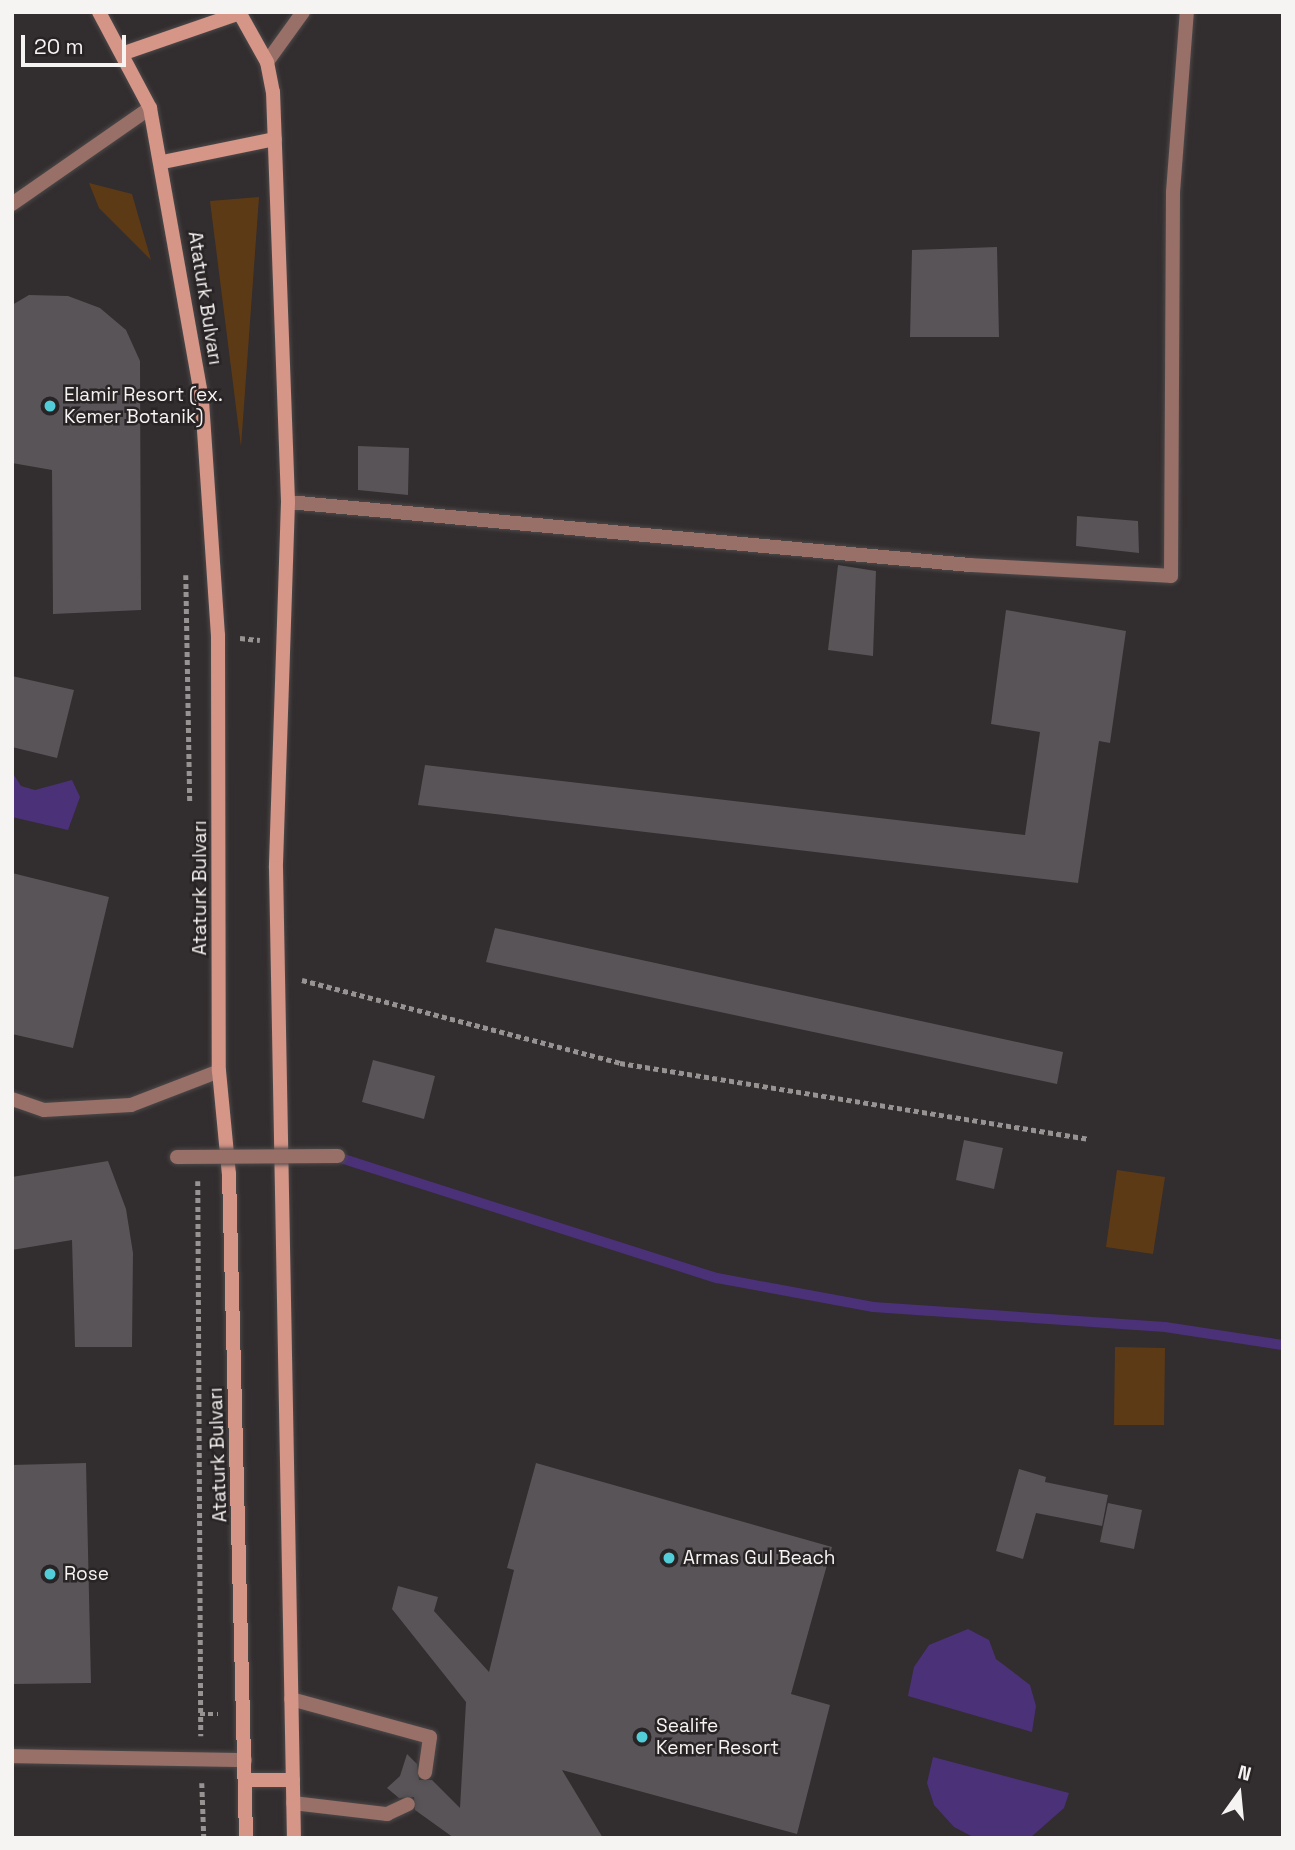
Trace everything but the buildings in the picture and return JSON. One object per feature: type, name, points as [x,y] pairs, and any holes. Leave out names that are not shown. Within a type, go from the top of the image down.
[{"type":"main road","name":"Ataturk Bulvarı","points":[[99,12],[124,53],[150,108],[163,162],[202,401],[218,635],[219,1071],[229,1188],[246,1838]]},
{"type":"main road","points":[[124,53],[239,13],[267,62],[275,139],[288,502],[278,975],[294,1838]]},
{"type":"main road","points":[[163,162],[275,139]]},
{"type":"main road","points":[[245,1780],[293,1780]]},
{"type":"street","points":[[267,62],[303,12]]},
{"type":"street","points":[[288,502],[970,565],[1171,576],[1173,192],[1187,12]]},
{"type":"street","points":[[12,205],[150,108]]},
{"type":"street","points":[[12,1099],[44,1110],[131,1105],[219,1071]]},
{"type":"street","points":[[177,1157],[338,1156]]},
{"type":"street","points":[[290,1699],[430,1737],[425,1773]]},
{"type":"street","points":[[12,1756],[245,1760]]},
{"type":"street","points":[[293,1803],[387,1814],[408,1804]]},
{"type":"path","points":[[278,975],[620,1063],[1088,1139]]},
{"type":"shaded area","points":[[89,183],[132,194],[151,260],[99,208]]},
{"type":"shaded area","points":[[259,197],[241,447],[210,201]]},
{"type":"shaded area","points":[[12,772],[21,786],[35,790],[72,780],[80,797],[68,830],[12,817]]},
{"type":"shaded area","points":[[1117,1170],[1165,1177],[1153,1254],[1106,1247]]},
{"type":"shaded area","points":[[1115,1347],[1165,1348],[1164,1425],[1114,1425]]},
{"type":"shaded area","points":[[968,1629],[989,1640],[996,1659],[1030,1685],[1036,1706],[1032,1732],[908,1696],[914,1667],[929,1645]]},
{"type":"shaded area","points":[[933,1757],[1069,1793],[1064,1808],[1030,1838],[975,1838],[954,1827],[934,1805],[927,1783]]},
{"type":"waterway","points":[[331,1155],[717,1278],[873,1307],[1165,1327],[1283,1345]]},
{"type":"place","name":"Elamir Resort (ex. Kemer Botanik)","points":[[50,406]]},
{"type":"place","name":"Armas Gul Beach","points":[[669,1558]]},
{"type":"place","name":"Rose","points":[[50,1574]]},
{"type":"place","name":"Sealife Kemer Resort","points":[[642,1737]]}]
